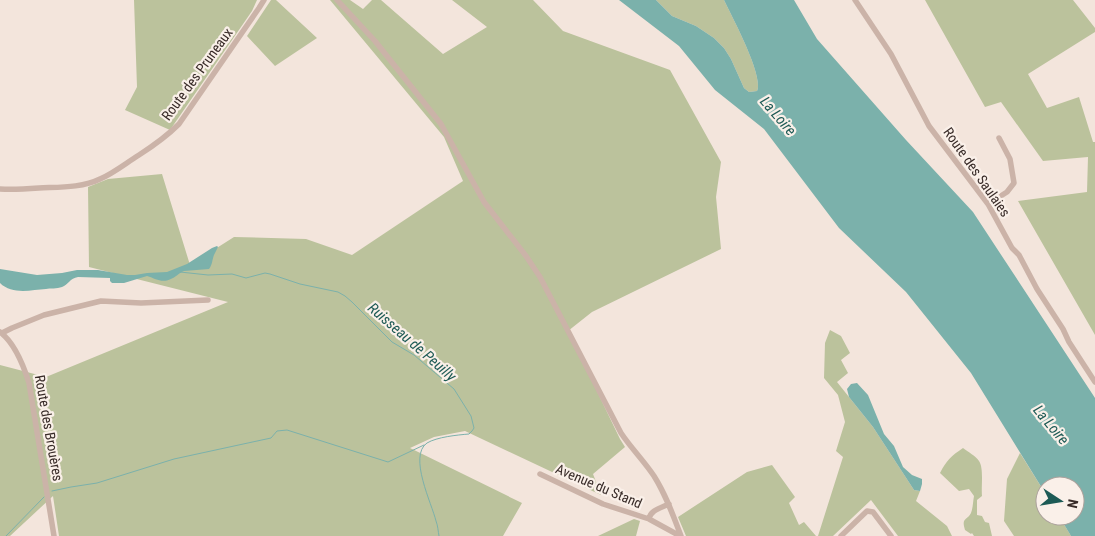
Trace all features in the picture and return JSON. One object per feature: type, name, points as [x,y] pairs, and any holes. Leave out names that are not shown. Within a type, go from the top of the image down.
[{"type":"street","name":"Route des Pruneaux","points":[[0,189],[56,188],[91,182],[112,173],[144,152],[179,124],[264,0]]},
{"type":"street","points":[[337,0],[375,41],[440,124],[484,202],[540,277],[621,433],[655,477],[669,504]]},
{"type":"street","name":"Route des Saulaies","points":[[855,0],[891,54],[929,126],[988,204],[1012,248],[1019,255],[1037,290],[1054,314],[1069,342],[1095,382]]},
{"type":"street","points":[[988,204],[1007,192],[1014,182],[1010,160],[999,138]]},
{"type":"street","points":[[1,333],[44,315],[101,301],[208,300]]},
{"type":"street","name":"Route des Brouères","points":[[1,333],[18,356],[25,369],[29,384],[54,536]]},
{"type":"street","name":"Avenue du Stand","points":[[540,474],[603,504],[649,520],[680,536]]},
{"type":"street","name":"Avenue du Stand","points":[[649,520],[649,515],[669,504],[680,536]]},
{"type":"street","points":[[841,536],[870,511],[873,512],[892,536]]},
{"type":"green space","points":[[134,0],[257,0],[252,11],[170,130],[125,110],[137,87]]},
{"type":"green space","points":[[271,0],[276,0],[317,38],[275,66],[247,36]]},
{"type":"green space","points":[[330,0],[350,0],[363,9],[372,0],[381,0],[443,54],[487,27],[452,0],[533,0],[563,31],[670,70],[721,162],[716,197],[721,249],[592,312],[568,331],[625,447],[593,474],[601,495],[465,431],[434,437],[410,448],[522,503],[503,536],[59,536],[53,496],[10,536],[0,536],[0,365],[46,377],[228,302],[89,267],[88,187],[108,179],[162,174],[190,265],[234,237],[306,239],[352,255],[463,181],[444,137]]},
{"type":"green space","points":[[656,0],[724,0],[752,60],[758,83],[757,91],[749,92],[744,88],[731,59],[714,38],[696,26],[672,16]]},
{"type":"green space","points":[[925,0],[1073,0],[1095,28],[1095,32],[1028,74],[1047,108],[1079,97],[1093,142],[1095,142],[1095,335],[1018,201],[1087,192],[1088,157],[1043,161],[1001,102],[985,107]]},
{"type":"green space","points":[[830,330],[841,336],[850,353],[841,360],[848,373],[837,382],[873,427],[914,490],[920,491],[916,501],[947,526],[952,536],[898,536],[871,500],[833,536],[818,536],[843,457],[836,451],[845,422],[838,395],[824,378],[825,343]]},
{"type":"green space","points":[[963,448],[976,457],[981,464],[982,496],[977,500],[977,515],[982,516],[985,522],[989,523],[992,536],[974,536],[965,530],[964,521],[971,513],[974,496],[969,489],[959,491],[940,473],[949,459]]},
{"type":"green space","points":[[1020,453],[1035,477],[1035,526],[1065,526],[1071,536],[1014,536],[1004,521],[1007,479]]},
{"type":"green space","points":[[772,465],[795,497],[789,503],[799,525],[804,522],[816,536],[686,536],[678,517],[747,472]]},
{"type":"green space","points":[[634,519],[640,521],[636,536],[598,536]]},
{"type":"water","name":"La Loire","points":[[619,0],[656,0],[672,16],[696,26],[714,38],[724,48],[744,88],[749,92],[757,91],[756,73],[746,46],[724,0],[794,0],[817,39],[906,140],[973,212],[1095,398],[1095,536],[1071,536],[1065,526],[1085,526],[1085,476],[1035,477],[971,373],[906,292],[839,228],[764,129],[715,90],[679,46]]},
{"type":"water","points":[[217,246],[209,269],[184,271],[166,281],[147,276],[124,283],[112,283],[110,278],[78,277],[60,288],[22,291],[10,289],[0,283],[0,269],[37,275],[77,270],[98,270],[127,275],[167,272],[187,264]]},
{"type":"water","points":[[857,383],[868,395],[884,434],[894,446],[903,467],[912,475],[922,479],[920,491],[914,490],[873,427],[849,397],[847,389],[851,384]]},
{"type":"waterway","name":"Ruisseau de Peuilly","points":[[180,272],[208,275],[232,274],[246,278],[265,273],[300,284],[338,292],[352,302],[392,342],[414,355],[454,389],[471,416],[474,428],[469,434],[442,438],[427,443],[422,449],[420,458],[420,469],[437,523],[439,536]]},
{"type":"waterway","points":[[52,491],[97,483],[174,459],[271,438],[277,431],[287,430],[388,462],[424,445]]},
{"type":"waterway","points":[[6,536],[44,497]]}]
